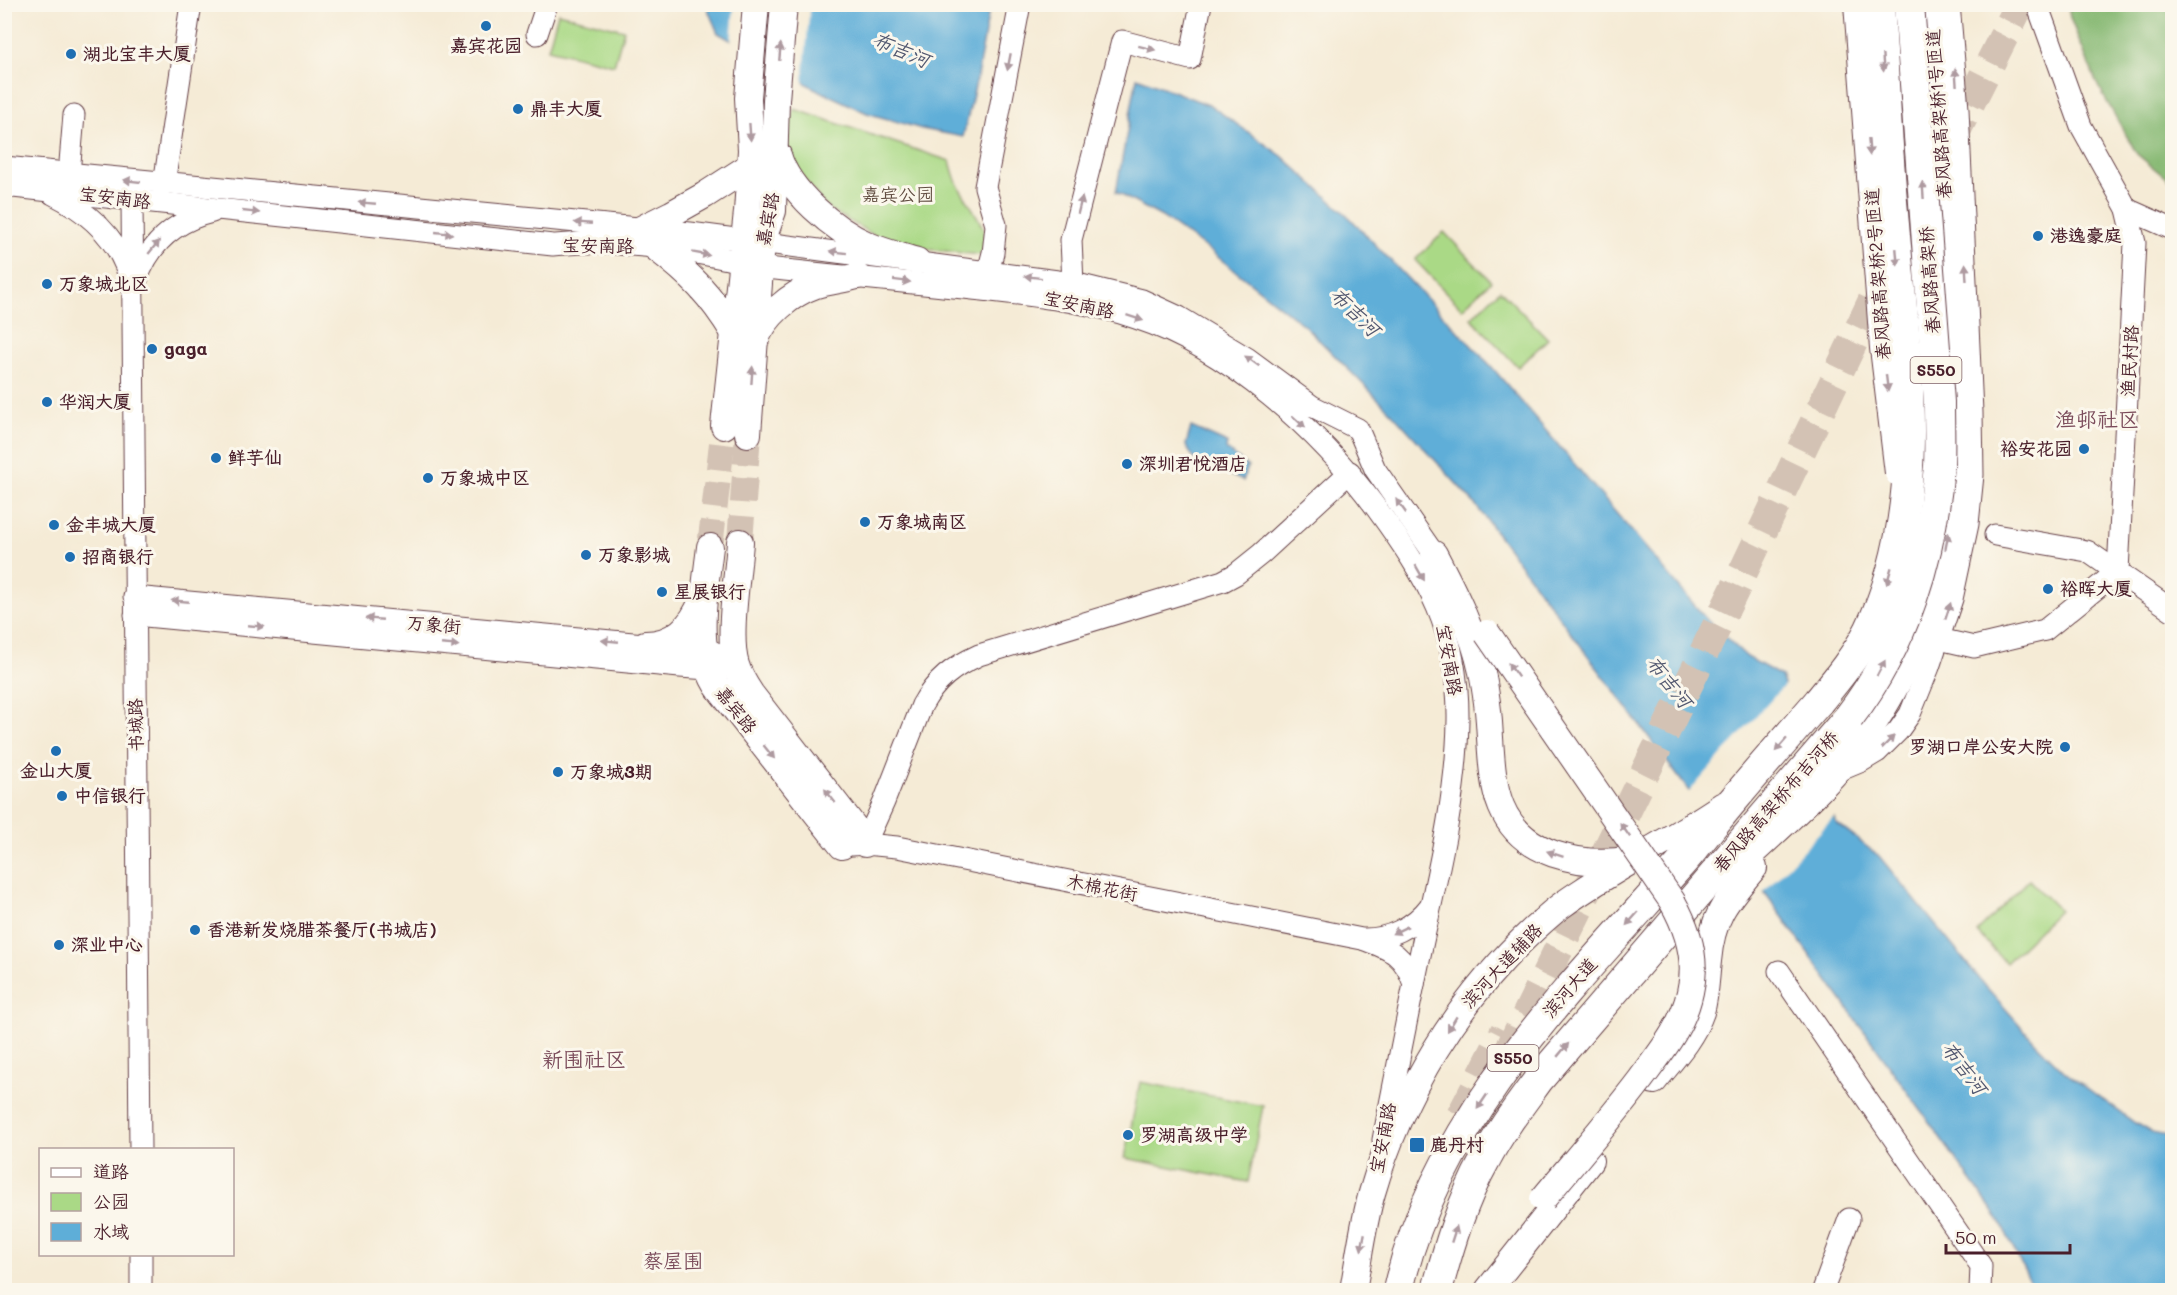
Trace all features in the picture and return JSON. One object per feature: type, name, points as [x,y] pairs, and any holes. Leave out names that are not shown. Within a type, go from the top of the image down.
[{"type":"highway","name":"春风路高架桥","points":[[1819,701],[1852,659],[1868,632],[1882,601],[1898,543],[1905,500],[1909,416],[1879,4]]},
{"type":"highway","name":"春风路高架桥","points":[[1849,717],[1879,674],[1909,607],[1922,568],[1939,465],[1939,402],[1909,4]]},
{"type":"highway","name":"春风路高架桥布吉河桥","points":[[1678,849],[1736,797],[1819,701]]},
{"type":"highway","name":"春风路高架桥布吉河桥","points":[[1711,897],[1849,717]]},
{"type":"highway","name":"滨河大道","points":[[1398,1290],[1418,1221],[1441,1169],[1471,1118],[1505,1068],[1678,849]]},
{"type":"highway","name":"滨河大道","points":[[1437,1290],[1454,1232],[1468,1195],[1507,1122],[1539,1079],[1653,943],[1711,897]]},
{"type":"main road","name":"嘉宾路","points":[[748,434],[744,339],[752,252],[748,98],[756,4]]},
{"type":"main road","name":"嘉宾路","points":[[752,252],[773,211],[777,100],[784,4]]},
{"type":"main road","name":"春风路高架桥2号匝道","points":[[1857,4],[1883,348],[1898,472],[1898,543]]},
{"type":"main road","name":"春风路高架桥1号匝道","points":[[1711,897],[1832,776],[1920,662],[1928,612],[1946,551],[1958,466],[1957,386],[1931,4]]},
{"type":"main road","points":[[776,152],[786,177],[799,194],[842,230],[873,248],[917,261]]},
{"type":"main road","points":[[750,166],[671,214],[648,238],[685,270],[710,296],[744,339],[766,323],[791,298],[814,286],[857,276]]},
{"type":"main road","name":"嘉宾路","points":[[724,426],[744,339]]},
{"type":"main road","name":"嘉宾路","points":[[740,542],[733,636],[723,663],[720,690],[854,845]]},
{"type":"main road","points":[[645,644],[660,643],[671,639],[690,623],[702,597],[710,547]]},
{"type":"main road","points":[[1434,554],[1672,901],[1686,931],[1693,965],[1691,990],[1675,1032],[1627,1096],[1507,1242],[1477,1290]]},
{"type":"main road","points":[[1434,554],[1461,608],[1477,654],[1489,720],[1493,782],[1500,807],[1513,827],[1531,843],[1549,852],[1572,859],[1594,861],[1634,858],[1678,849]]},
{"type":"main road","points":[[707,573],[723,663]]},
{"type":"main road","name":"嘉宾路","points":[[723,663],[751,694],[858,832],[854,845]]},
{"type":"main road","name":"滨河大道辅路","points":[[1353,1290],[1372,1194],[1390,1142],[1409,1098],[1458,1014],[1488,976],[1516,946],[1559,907],[1606,875],[1678,849]]},
{"type":"main road","points":[[1488,1290],[1686,1041],[1705,996],[1711,938],[1711,897]]},
{"type":"street","points":[[164,184],[191,4]]},
{"type":"street","points":[[537,33],[547,4]]},
{"type":"street","points":[[988,272],[996,225],[985,187],[1020,4]]},
{"type":"street","points":[[1073,283],[1071,240],[1122,41],[1190,58],[1201,4]]},
{"type":"street","points":[[1920,662],[1939,639],[1956,583],[1971,499],[1973,455],[1958,109],[1949,4]]},
{"type":"street","name":"渔民村路","points":[[2037,4],[2081,126],[2127,209],[2136,243],[2118,571]]},
{"type":"street","points":[[69,174],[75,114]]},
{"type":"street","name":"宝安南路","points":[[4,167],[648,238],[752,252],[917,261],[1073,283],[1122,294],[1179,317],[1247,357],[1312,406],[1358,429],[1375,469],[1434,554]]},
{"type":"street","name":"宝安南路","points":[[4,186],[553,245],[648,238]]},
{"type":"street","name":"书城路","points":[[45,190],[81,211],[111,239],[124,260],[132,300]]},
{"type":"street","name":"书城路","points":[[132,200],[140,1148]]},
{"type":"street","name":"书城路","points":[[132,300],[144,261],[158,242],[175,227],[192,217],[223,209]]},
{"type":"street","points":[[2127,209],[2172,229]]},
{"type":"street","name":"宝安南路","points":[[752,252],[857,276],[1067,300],[1137,318],[1196,346],[1237,372],[1266,393],[1306,428],[1350,472],[1414,562],[1440,610],[1449,639],[1458,717],[1456,756],[1452,794],[1431,905],[1372,1194]]},
{"type":"street","points":[[854,845],[884,802],[922,705],[940,679],[951,669],[979,655],[1223,581],[1262,554],[1350,472]]},
{"type":"street","points":[[1995,535],[2087,551],[2172,610]]},
{"type":"street","points":[[1939,639],[1974,647],[2045,630],[2118,571]]},
{"type":"street","name":"万象街","points":[[134,606],[645,644],[723,663]]},
{"type":"street","name":"万象街","points":[[134,606],[723,663]]},
{"type":"street","name":"木棉花街","points":[[854,845],[897,847],[1362,939],[1395,952],[1410,971],[1414,984]]},
{"type":"street","name":"木棉花街","points":[[1362,939],[1382,939],[1413,924],[1431,905]]},
{"type":"street","points":[[1779,971],[1981,1266],[1980,1290]]},
{"type":"street","points":[[1823,1290],[1849,1219]]},
{"type":"street","points":[[141,1256],[141,1290]]},
{"type":"green space","points":[[2068,5],[2172,5],[2172,183],[2137,154],[2098,86],[2070,18]]},
{"type":"green space","points":[[558,13],[624,30],[614,65],[548,49]]},
{"type":"green space","name":"嘉宾公园","points":[[794,109],[950,161],[957,183],[983,229],[986,239],[985,247],[980,255],[891,245],[827,208],[783,152]]},
{"type":"green space","points":[[1444,232],[1491,281],[1462,309],[1415,260]]},
{"type":"green space","points":[[1500,290],[1548,339],[1518,367],[1471,318]]},
{"type":"green space","points":[[2029,880],[2059,910],[2006,963],[1977,932]]},
{"type":"green space","points":[[1140,1082],[1263,1106],[1248,1182],[1125,1158]]},
{"type":"water","name":"布吉河","points":[[706,5],[990,5],[963,137],[922,129],[867,113],[814,88],[718,33]]},
{"type":"water","name":"布吉河","points":[[1137,77],[1211,106],[1282,156],[1350,218],[1491,366],[1708,621],[1747,657],[1781,676],[1836,823],[1879,856],[1988,989],[2065,1072],[2135,1123],[2152,1133],[2172,1137],[2172,1290],[2034,1290],[2000,1221],[1771,901],[1475,504],[1392,413],[1306,327],[1209,250],[1162,217],[1116,192]]},
{"type":"water","points":[[1191,427],[1227,443],[1226,449],[1248,467],[1243,481],[1193,458],[1186,445]]},
{"type":"pier","points":[[734,5],[810,5],[803,84],[731,43]]},
{"type":"pier","points":[[1787,682],[1836,815],[1762,894],[1687,794]]},
{"type":"tunnel","points":[[1950,143],[2020,4]]},
{"type":"tunnel","points":[[1506,1057],[1733,593],[1928,185]]},
{"type":"tunnel","points":[[710,547],[724,426]]},
{"type":"tunnel","points":[[740,542],[748,434]]},
{"type":"tunnel","points":[[1461,1116],[1505,1031]]},
{"type":"place","name":"嘉宾花园","points":[[486,26]]},
{"type":"place","name":"湖北宝丰大厦","points":[[71,54]]},
{"type":"place","name":"鼎丰大厦","points":[[518,109]]},
{"type":"place","name":"港逸豪庭","points":[[2038,236]]},
{"type":"place","name":"万象城北区","points":[[47,284]]},
{"type":"place","name":"gaga","points":[[152,349]]},
{"type":"place","name":"华润大厦","points":[[47,402]]},
{"type":"place","name":"裕安花园","points":[[2084,449]]},
{"type":"place","name":"鲜芋仙","points":[[216,458]]},
{"type":"place","name":"深圳君悦酒店","points":[[1127,464]]},
{"type":"place","name":"万象城中区","points":[[428,478]]},
{"type":"place","name":"万象城南区","points":[[865,522]]},
{"type":"place","name":"金丰城大厦","points":[[54,525]]},
{"type":"place","name":"万象影城","points":[[586,555]]},
{"type":"place","name":"招商银行","points":[[70,557]]},
{"type":"place","name":"裕晖大厦","points":[[2048,589]]},
{"type":"place","name":"星展银行","points":[[662,592]]},
{"type":"place","name":"罗湖口岸公安大院","points":[[2065,747]]},
{"type":"place","name":"金山大厦","points":[[56,751]]},
{"type":"place","name":"万象城3期","points":[[558,772]]},
{"type":"place","name":"中信银行","points":[[62,796]]},
{"type":"place","name":"香港新发烧腊茶餐厅(书城店)","points":[[195,930]]},
{"type":"place","name":"深业中心","points":[[59,945]]},
{"type":"place","name":"罗湖高级中学","points":[[1128,1135]]},
{"type":"place","name":"鹿丹村","points":[[1417,1145]]},
{"type":"district","name":"渔邨社区","points":[[2097,420]]},
{"type":"district","name":"新围社区","points":[[584,1060]]},
{"type":"district","name":"蔡屋围","points":[[673,1261]]}]
